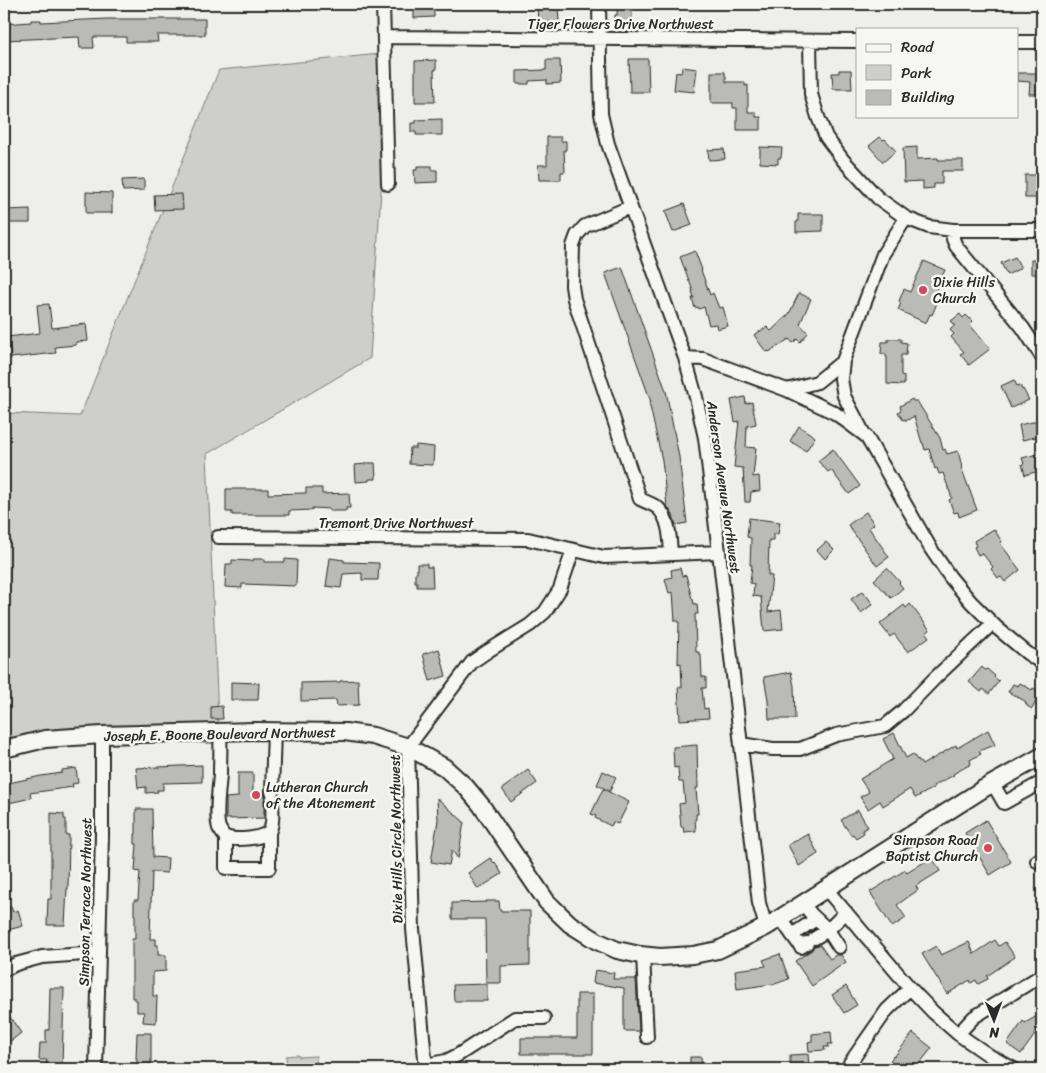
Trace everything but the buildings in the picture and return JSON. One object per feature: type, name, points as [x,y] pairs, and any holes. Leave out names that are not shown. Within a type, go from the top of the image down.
[{"type":"main road","name":"Joseph E. Boone Boulevard Northwest","points":[[4,749],[45,739],[102,735],[274,731],[344,732],[373,736],[408,747],[444,767],[466,787],[481,805],[547,902],[570,924],[597,941],[617,950],[660,957],[693,955],[718,950],[766,927],[993,784],[1042,756]]},
{"type":"street","points":[[383,4],[388,184]]},
{"type":"street","name":"Anderson Avenue Northwest","points":[[599,4],[601,114],[608,144],[685,358],[705,438],[759,903],[766,927]]},
{"type":"street","name":"Tiger Flowers Drive Northwest","points":[[384,36],[856,41]]},
{"type":"street","points":[[810,41],[811,94],[826,137],[843,160],[878,198],[906,218],[929,227],[953,230],[1042,230]]},
{"type":"street","points":[[1018,42],[1042,42]]},
{"type":"street","points":[[630,207],[586,226],[577,235],[573,246],[572,286],[574,299],[640,499],[658,509],[666,520],[670,531],[671,554]]},
{"type":"street","points":[[906,218],[883,254],[843,361],[841,379],[844,396],[931,549],[950,577],[992,624],[1042,663]]},
{"type":"street","points":[[953,230],[953,239],[956,246],[1023,328],[1042,358]]},
{"type":"street","points":[[685,358],[703,359],[787,390],[836,412],[866,436]]},
{"type":"street","points":[[787,390],[817,382],[843,361]]},
{"type":"street","name":"Tremont Drive Northwest","points":[[218,537],[528,539],[573,550]]},
{"type":"street","points":[[573,550],[604,556],[719,552]]},
{"type":"street","name":"Dixie Hills Circle Northwest","points":[[426,1067],[413,929],[408,747],[472,662],[530,625],[545,612],[560,589],[573,550]]},
{"type":"street","points":[[741,744],[773,750],[800,749],[836,735],[885,726],[903,711],[992,624]]},
{"type":"street","points":[[226,837],[226,868],[269,868],[274,731]]},
{"type":"street","points":[[220,732],[218,823],[222,834],[234,839],[258,837],[265,835],[269,831]]},
{"type":"street","name":"Simpson Terrace Northwest","points":[[96,1069],[102,836],[102,735]]},
{"type":"street","points":[[993,784],[1004,803],[1042,782]]},
{"type":"street","points":[[826,889],[910,988],[933,1012],[958,1034],[1007,1068]]},
{"type":"street","points":[[803,904],[828,930],[839,947]]},
{"type":"street","points":[[781,918],[801,947],[828,930],[846,912]]},
{"type":"street","points":[[792,935],[816,919]]},
{"type":"street","points":[[4,970],[42,956],[99,953]]},
{"type":"street","points":[[643,955],[647,1037]]},
{"type":"street","points":[[958,1034],[974,1017],[1042,975]]},
{"type":"street","points":[[848,1069],[850,1063],[887,1010],[910,988]]},
{"type":"street","points":[[426,1067],[446,1062],[515,1018],[544,1018]]},
{"type":"green space","points":[[390,53],[370,358],[207,454],[219,744],[60,734],[4,738],[4,413],[80,416],[219,70]]},
{"type":"green space","points":[[298,1055],[299,1057],[316,1056],[317,1069],[287,1069],[286,1056]]},
{"type":"place","name":"Dixie Hills Church","points":[[923,290]]},
{"type":"place","name":"Lutheran Church of the Atonement","points":[[256,795]]},
{"type":"place","name":"Simpson Road Baptist Church","points":[[988,848]]}]
